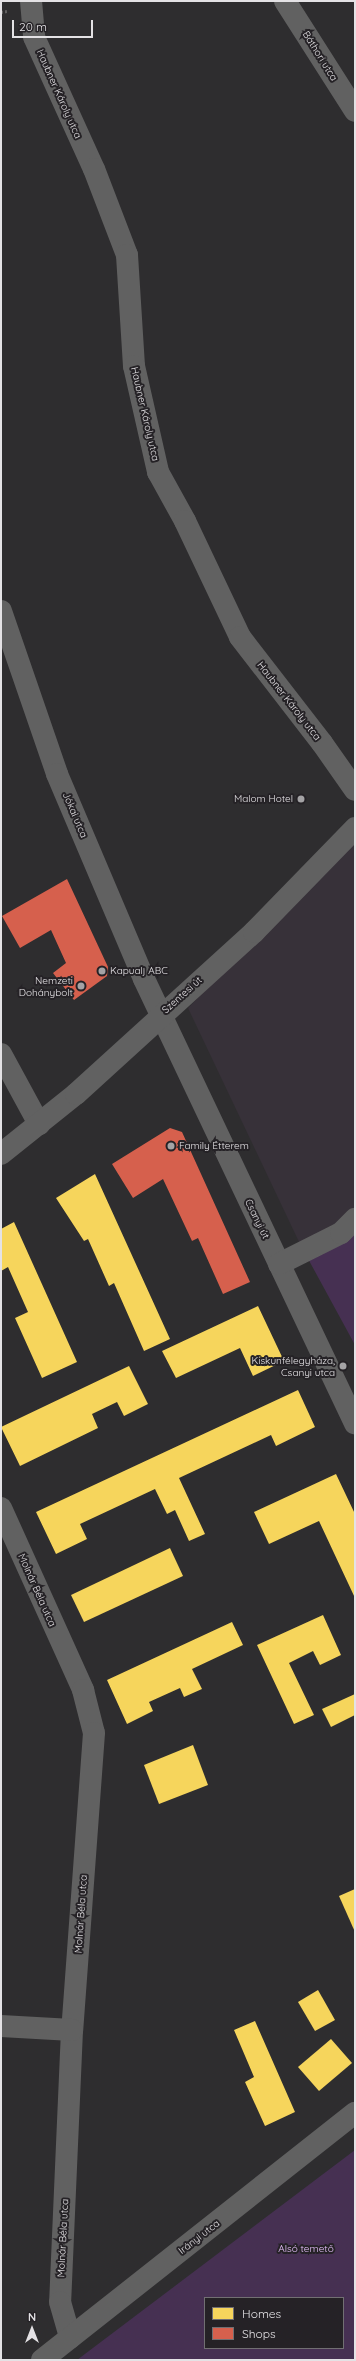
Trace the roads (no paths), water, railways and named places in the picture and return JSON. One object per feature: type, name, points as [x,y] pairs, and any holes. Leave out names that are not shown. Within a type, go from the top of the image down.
[{"type":"street","name":"Haubner Károly utca","points":[[31,1],[34,37],[94,169],[127,255],[134,366],[158,472],[185,522],[240,637],[322,743],[355,790]]},
{"type":"street","name":"Báthori utca","points":[[285,1],[355,111]]},
{"type":"street","name":"Jókai utca","points":[[1,611],[57,774],[160,1015]]},
{"type":"street","name":"Szentesi út","points":[[1,1154],[76,1094],[160,1015],[254,932],[355,828]]},
{"type":"street","name":"Csanyi út","points":[[160,1015],[355,1423]]},
{"type":"street","points":[[1,1054],[39,1124]]},
{"type":"street","points":[[279,1264],[341,1233],[355,1219]]},
{"type":"street","name":"Molnár Béla utca","points":[[1,1508],[83,1690],[94,1733],[72,2030],[60,2302],[70,2338]]},
{"type":"street","points":[[1,2026],[72,2030]]},
{"type":"street","name":"Irányi utca","points":[[42,2360],[355,2113]]},
{"type":"place","name":"Malom Hotel","points":[[301,799]]},
{"type":"place","name":"Kapualj ABC","points":[[102,971]]},
{"type":"place","name":"Nemzeti Dohánybolt","points":[[81,986]]},
{"type":"place","name":"Family Étterem","points":[[171,1146]]},
{"type":"place","name":"Kiskunfélegyháza, Csanyi utca","points":[[343,1366]]},
{"type":"park label","name":"Alsó temető","points":[[306,2249]]}]
